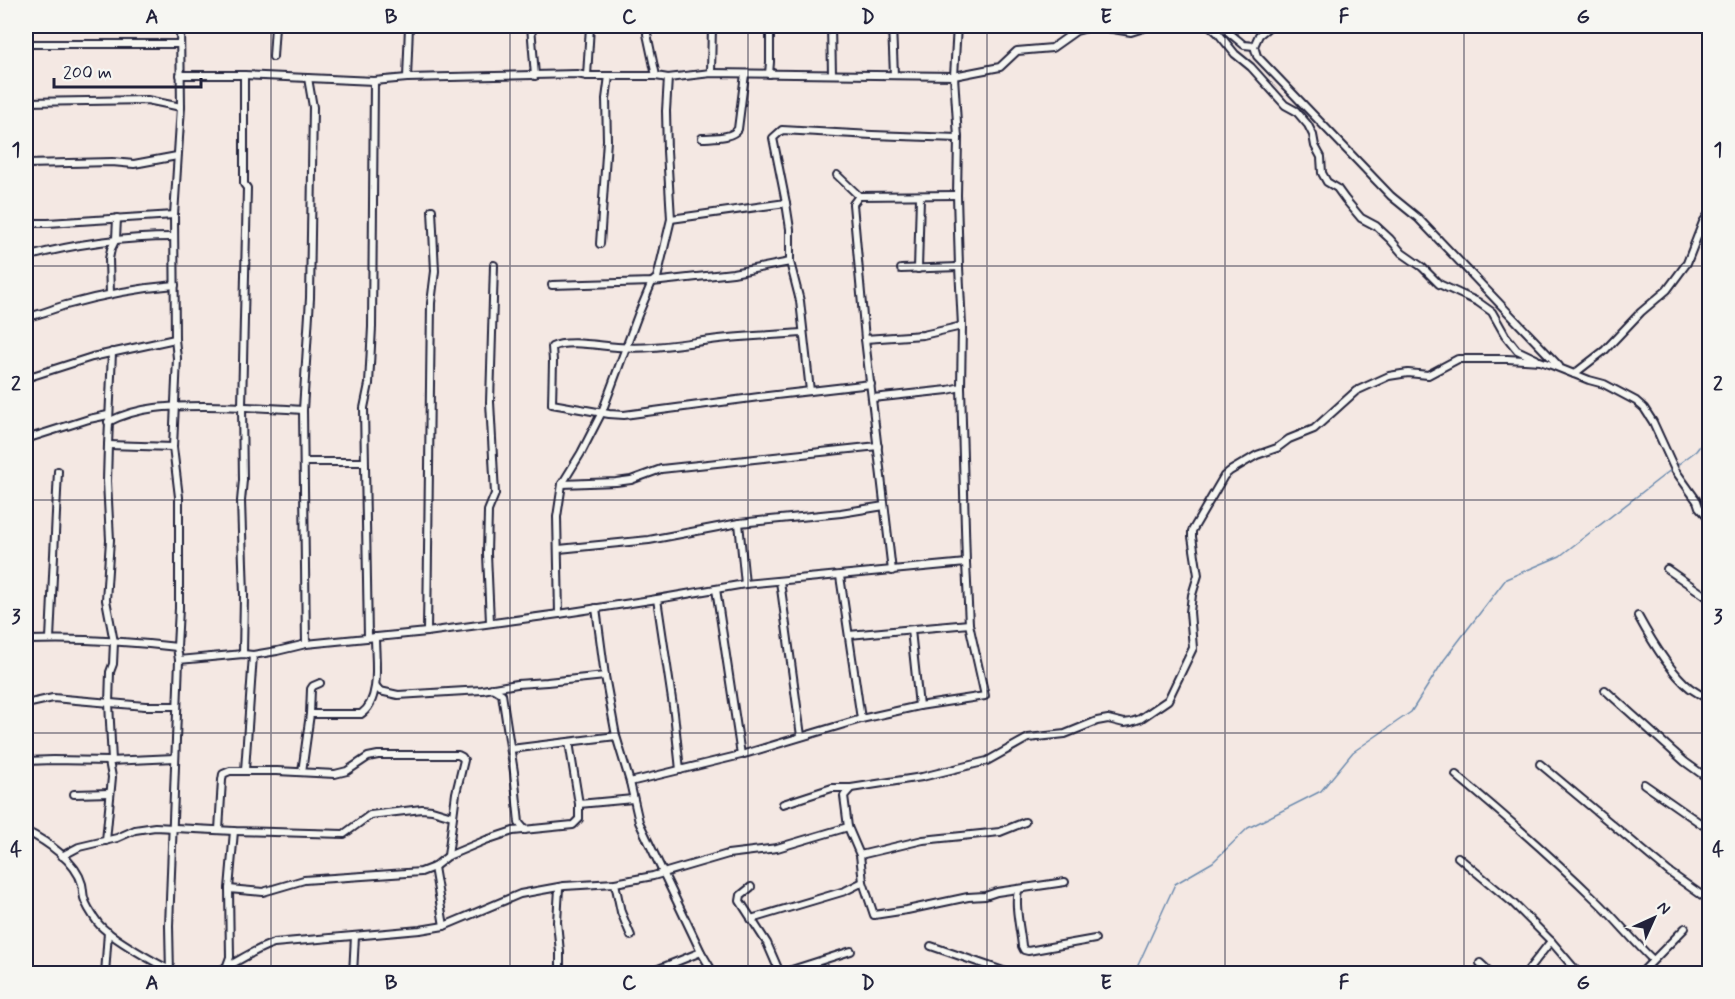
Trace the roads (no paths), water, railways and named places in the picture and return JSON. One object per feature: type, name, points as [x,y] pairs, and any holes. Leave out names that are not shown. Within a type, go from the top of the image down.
[{"type":"street","points":[[170,972],[169,926],[180,608],[178,497],[173,447],[177,357],[174,215],[181,107],[180,26]]},
{"type":"street","points":[[273,57],[275,26]]},
{"type":"street","points":[[407,78],[409,26]]},
{"type":"street","points":[[531,26],[535,76]]},
{"type":"street","points":[[587,76],[590,26]]},
{"type":"street","points":[[649,26],[648,34],[656,76]]},
{"type":"street","points":[[711,73],[712,26]]},
{"type":"street","points":[[769,74],[770,26]]},
{"type":"street","points":[[831,26],[832,74]]},
{"type":"street","points":[[892,26],[894,75]]},
{"type":"street","points":[[630,782],[741,755],[861,719],[919,706],[986,696],[969,624],[966,564],[961,390],[962,326],[957,195],[958,138],[954,76],[957,26]]},
{"type":"street","points":[[180,75],[244,75],[374,81],[407,78],[577,74],[668,78],[711,73],[954,76],[1000,67],[1017,51],[1052,48],[1076,31],[1095,26],[1131,32],[1150,26]]},
{"type":"street","points":[[1210,26],[1234,54],[1251,68],[1285,105],[1296,111],[1308,124],[1321,157],[1322,173],[1327,182],[1337,188],[1361,218],[1376,226],[1402,253],[1422,267],[1439,284],[1492,312],[1505,335],[1522,354],[1617,390],[1644,408],[1675,470],[1699,507],[1710,519]]},
{"type":"street","points":[[1221,26],[1244,45],[1254,45]]},
{"type":"street","points":[[1270,26],[1259,35],[1254,45],[1257,56],[1391,196],[1418,218],[1563,370]]},
{"type":"street","points":[[26,44],[179,44]]},
{"type":"street","points":[[702,138],[735,134],[738,129],[745,74]]},
{"type":"street","points":[[243,654],[244,595],[241,511],[244,248],[247,188],[244,184],[244,75]]},
{"type":"street","points":[[600,244],[609,76]]},
{"type":"street","points":[[306,644],[303,410],[310,298],[313,107],[308,78]]},
{"type":"street","points":[[559,614],[557,517],[562,484],[602,412],[652,282],[657,278],[671,219],[666,111],[668,78]]},
{"type":"street","points":[[310,714],[361,714],[368,709],[376,686],[371,637],[364,462],[364,408],[369,384],[372,327],[374,81]]},
{"type":"street","points":[[26,102],[147,100],[181,107]]},
{"type":"street","points":[[810,391],[800,301],[790,262],[790,230],[786,202],[773,138],[782,130],[958,138]]},
{"type":"street","points":[[26,164],[112,162],[134,165],[177,156]]},
{"type":"street","points":[[837,175],[859,196],[957,195]]},
{"type":"street","points":[[859,196],[853,204],[892,571]]},
{"type":"street","points":[[918,269],[920,196]]},
{"type":"street","points":[[671,219],[786,202]]},
{"type":"street","points":[[427,632],[431,303],[435,271],[432,210]]},
{"type":"street","points":[[1574,374],[1605,350],[1641,312],[1666,290],[1687,262],[1703,222],[1710,212]]},
{"type":"street","points":[[26,224],[174,215]]},
{"type":"street","points":[[110,294],[109,259],[116,239],[117,218]]},
{"type":"street","points":[[26,257],[116,239],[174,237]]},
{"type":"street","points":[[552,285],[652,282],[733,273],[790,262]]},
{"type":"street","points":[[490,622],[487,554],[488,511],[495,494],[490,402],[494,265]]},
{"type":"street","points":[[901,269],[959,267]]},
{"type":"street","points":[[26,317],[135,288],[175,285]]},
{"type":"street","points":[[866,339],[923,335],[962,326]]},
{"type":"street","points":[[803,333],[722,339],[653,348],[555,345],[552,347],[554,361],[552,404],[624,415],[871,384]]},
{"type":"street","points":[[26,378],[112,352],[175,339]]},
{"type":"street","points":[[106,841],[112,777],[109,703],[114,642],[106,600],[110,540],[107,480],[112,352]]},
{"type":"street","points":[[783,804],[832,788],[851,788],[922,777],[987,761],[1028,738],[1065,734],[1097,721],[1108,719],[1124,723],[1140,719],[1168,700],[1193,648],[1190,612],[1198,575],[1192,531],[1224,476],[1257,455],[1277,448],[1297,435],[1314,429],[1356,391],[1389,375],[1408,373],[1428,375],[1458,359],[1540,361]]},
{"type":"street","points":[[873,398],[961,390]]},
{"type":"street","points":[[26,439],[89,419],[108,418],[155,407],[242,406],[303,410]]},
{"type":"street","points":[[108,445],[173,447]]},
{"type":"street","points":[[562,484],[616,482],[631,480],[661,469],[878,446]]},
{"type":"street","points":[[304,462],[364,462]]},
{"type":"street","points":[[50,639],[58,471]]},
{"type":"street","points":[[559,549],[649,540],[739,523],[841,513],[884,506]]},
{"type":"street","points":[[739,523],[745,584]]},
{"type":"street","points":[[179,660],[253,655],[306,644],[427,632],[559,614],[745,584],[966,564]]},
{"type":"street","points":[[1667,569],[1710,599]]},
{"type":"street","points":[[840,576],[861,719]]},
{"type":"street","points":[[780,581],[801,736]]},
{"type":"street","points":[[716,589],[741,755]]},
{"type":"street","points":[[657,599],[680,770]]},
{"type":"street","points":[[596,608],[615,736],[630,782],[639,822],[701,952],[714,974]]},
{"type":"street","points":[[1638,616],[1653,642],[1681,679],[1710,700]]},
{"type":"street","points":[[849,635],[969,624]]},
{"type":"street","points":[[911,630],[919,706]]},
{"type":"street","points":[[26,640],[50,639],[177,646]]},
{"type":"street","points":[[245,770],[253,655]]},
{"type":"street","points":[[376,686],[380,691],[398,695],[482,690],[506,685],[605,676]]},
{"type":"street","points":[[302,772],[311,688],[320,683]]},
{"type":"street","points":[[506,685],[502,694],[519,823],[525,830]]},
{"type":"street","points":[[492,688],[502,694]]},
{"type":"street","points":[[1605,690],[1685,762],[1710,780]]},
{"type":"street","points":[[26,704],[53,698],[176,706]]},
{"type":"street","points":[[511,749],[615,736]]},
{"type":"street","points":[[229,890],[263,892],[304,880],[421,873],[434,867],[448,856],[513,831],[573,825],[579,819],[579,804],[569,742]]},
{"type":"street","points":[[219,830],[223,774],[230,771],[342,774],[362,760],[378,755],[458,755],[464,760],[452,816],[448,856]]},
{"type":"street","points":[[26,761],[119,761],[175,758]]},
{"type":"street","points":[[112,777],[119,761]]},
{"type":"street","points":[[1540,764],[1660,865],[1710,901]]},
{"type":"street","points":[[1456,775],[1547,852],[1612,915],[1633,941],[1653,960]]},
{"type":"street","points":[[1644,784],[1710,831]]},
{"type":"street","points":[[851,788],[844,796],[848,827],[860,855],[863,882],[874,915],[1065,882]]},
{"type":"street","points":[[74,794],[110,793]]},
{"type":"street","points":[[579,804],[633,799]]},
{"type":"street","points":[[62,856],[79,847],[155,827],[344,834],[370,815],[422,809],[452,816]]},
{"type":"street","points":[[860,855],[922,840],[1000,832],[1025,822]]},
{"type":"street","points":[[513,831],[519,823]]},
{"type":"street","points":[[212,974],[227,971],[261,947],[274,943],[444,926],[520,894],[564,886],[615,883],[664,876],[728,854],[777,848],[848,827]]},
{"type":"street","points":[[26,831],[41,839],[62,856],[77,873],[86,903],[99,924],[170,972],[181,974]]},
{"type":"street","points":[[227,971],[230,957],[229,890],[234,831]]},
{"type":"street","points":[[1458,857],[1513,903],[1551,941],[1579,974]]},
{"type":"street","points":[[434,867],[444,926]]},
{"type":"street","points":[[752,919],[836,894],[863,882]]},
{"type":"street","points":[[615,883],[621,912],[631,936]]},
{"type":"street","points":[[751,887],[739,898],[767,943],[780,973],[851,951]]},
{"type":"street","points":[[559,888],[557,922],[560,974]]},
{"type":"street","points":[[1019,889],[1016,894],[1024,950],[1095,939]]},
{"type":"street","points":[[1640,974],[1685,928]]},
{"type":"street","points":[[105,974],[108,932]]},
{"type":"street","points":[[353,974],[355,936]]},
{"type":"street","points":[[1525,974],[1551,941]]},
{"type":"street","points":[[931,946],[1012,974]]},
{"type":"street","points":[[646,974],[701,952]]},
{"type":"street","points":[[1480,963],[1492,974]]},
{"type":"waterway","points":[[1676,466],[1696,451],[1710,433]]},
{"type":"waterway","points":[[1134,974],[1175,884],[1213,862],[1248,828],[1321,791],[1353,752],[1411,712],[1444,660],[1506,579],[1560,556],[1672,469]]}]
